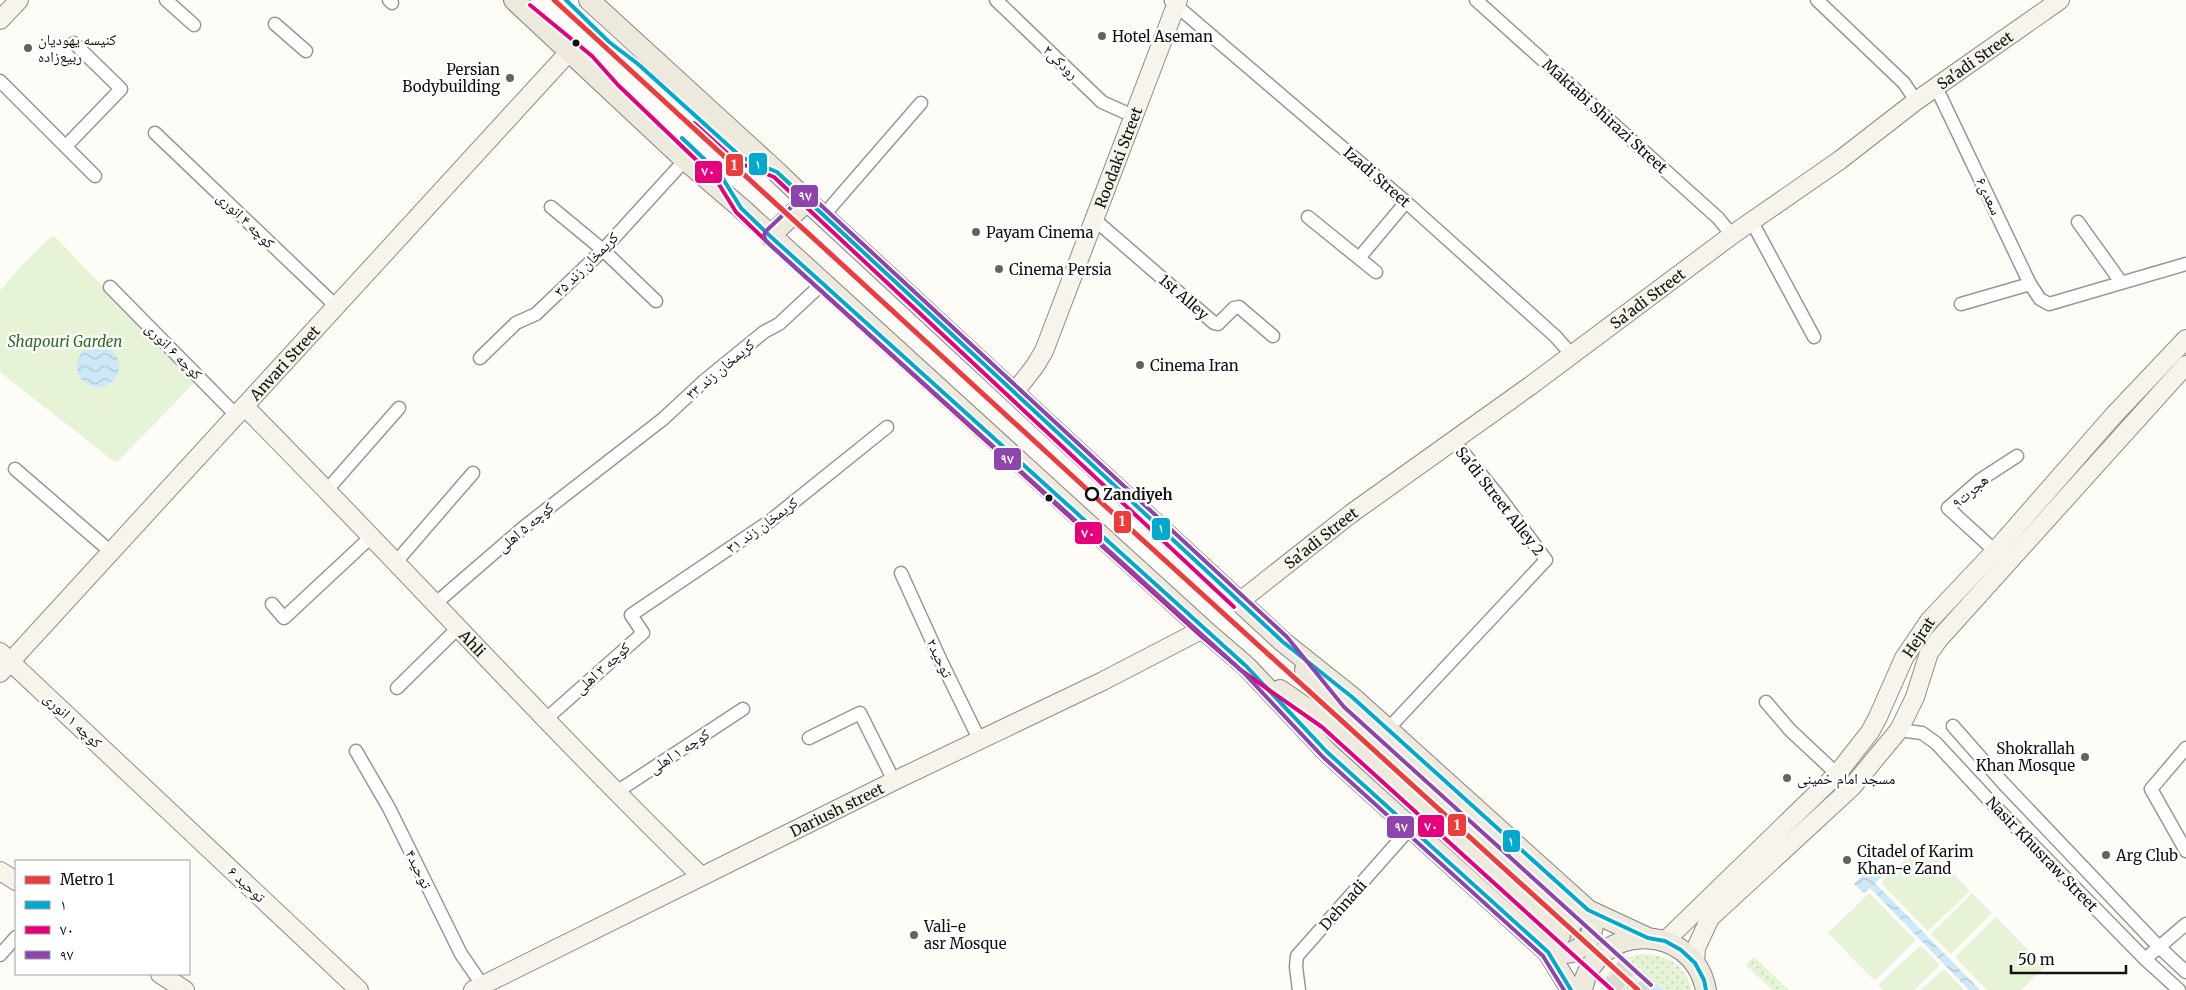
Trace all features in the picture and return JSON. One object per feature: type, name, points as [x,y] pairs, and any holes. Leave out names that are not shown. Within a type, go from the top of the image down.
[{"type":"main road","points":[[514,0],[685,160],[1203,629],[1246,666],[1326,722],[1566,929],[1339,711],[1283,642]]},
{"type":"main road","points":[[589,0],[778,172],[807,202],[1239,602],[1283,642],[1352,697],[1588,910],[1594,919],[1594,927],[1585,943],[1571,952],[1548,952]]},
{"type":"main road","points":[[770,236],[807,202]]},
{"type":"main road","points":[[1246,666],[1327,752],[1548,952],[1572,990]]},
{"type":"main road","points":[[1588,910],[1681,950],[1695,963],[1704,980],[1706,990]]},
{"type":"main road","points":[[1582,990],[1588,971],[1599,957],[1613,946],[1630,939],[1656,939]]},
{"type":"street","points":[[0,20],[19,0]]},
{"type":"street","points":[[166,0],[194,25]]},
{"type":"street","name":"رودکی۲","points":[[996,0],[1102,102],[1133,116]]},
{"type":"street","name":"Maktabi Shirazi Street","points":[[1476,0],[1718,218],[1732,235]]},
{"type":"street","points":[[1817,0],[1904,83],[1916,100]]},
{"type":"street","name":"Sa'adi Street","points":[[1239,602],[1352,512],[1572,355],[1732,235],[1840,160],[1916,100],[2060,0]]},
{"type":"street","name":"Roodaki Street","points":[[1014,393],[1044,351],[1095,220],[1174,2]]},
{"type":"street","name":"Izadi Street","points":[[1174,2],[1406,202],[1555,336],[1572,355]]},
{"type":"street","points":[[275,24],[306,51]]},
{"type":"street","points":[[66,145],[121,90],[74,43]]},
{"type":"street","name":"Anvari Street","points":[[3,662],[111,552],[241,412],[569,52]]},
{"type":"street","points":[[0,81],[95,176]]},
{"type":"street","name":"سعدی۶","points":[[1936,87],[2030,284],[2044,303],[2050,304],[2121,282]]},
{"type":"street","points":[[823,216],[921,103]]},
{"type":"street","name":"کوچه ۴ انوری","points":[[155,133],[337,307]]},
{"type":"street","name":"کریمخان زند ۳۵","points":[[480,358],[516,323],[536,314],[602,250],[685,160]]},
{"type":"street","points":[[1359,258],[1406,202]]},
{"type":"street","points":[[551,207],[602,250],[656,301]]},
{"type":"street","points":[[1308,217],[1376,272]]},
{"type":"street","name":"1st Alley","points":[[1095,220],[1214,323],[1218,324],[1234,308],[1239,307],[1272,336]]},
{"type":"street","points":[[1752,222],[1814,337]]},
{"type":"street","points":[[2078,222],[2121,282],[2186,264]]},
{"type":"street","name":"کریمخان زند ۳۳","points":[[617,454],[664,418],[704,381],[757,338],[779,324],[822,284]]},
{"type":"street","points":[[1961,304],[2030,284]]},
{"type":"street","name":"کوچه ۶ انوری","points":[[110,287],[241,412]]},
{"type":"street","name":"Hejrat","points":[[1695,963],[1696,948],[1705,913],[1837,774],[1870,732],[1904,658],[1929,621],[1995,551],[2113,416],[2186,339]]},
{"type":"street","name":"Hejrat","points":[[1656,939],[1705,913],[1851,788],[1899,730],[1915,697],[1928,653],[1939,639],[2186,365]]},
{"type":"street","points":[[327,490],[399,408]]},
{"type":"street","name":"Ahli","points":[[241,412],[327,490],[615,792],[701,876]]},
{"type":"street","name":"کریمخان زند ۳۱","points":[[631,615],[770,521],[887,427]]},
{"type":"street","name":"Sa'di Street Alley 2","points":[[1388,729],[1546,560],[1454,441]]},
{"type":"street","name":"کوچه ۵ اهلی","points":[[436,603],[524,527],[617,454]]},
{"type":"street","name":"هجرت۹","points":[[1995,551],[1948,508],[1980,480],[2017,456]]},
{"type":"street","points":[[15,470],[111,552]]},
{"type":"street","points":[[396,562],[473,473]]},
{"type":"street","points":[[272,604],[284,618],[372,536]]},
{"type":"street","name":"توحید۲","points":[[901,574],[980,740]]},
{"type":"street","name":"کوچه ۳ اهلی","points":[[546,719],[643,632],[631,615]]},
{"type":"street","points":[[397,688],[459,627]]},
{"type":"street","name":"Dariush street","points":[[478,988],[894,781],[1103,681],[1203,629]]},
{"type":"street","name":"کوچه ۱ انوری","points":[[3,662],[135,779]]},
{"type":"street","points":[[1766,702],[1790,730],[1837,774]]},
{"type":"street","name":"کوچه ۱ اهلی","points":[[615,792],[743,709]]},
{"type":"street","points":[[809,738],[860,713],[894,781]]},
{"type":"street","points":[[1953,726],[2004,784],[2158,946],[2186,972]]},
{"type":"street","name":"Nasir Khusraw Street","points":[[1899,730],[1922,733],[1936,743],[2144,959],[2179,990]]},
{"type":"street","points":[[2186,748],[2151,789],[2186,851]]},
{"type":"street","name":"توحید۴","points":[[356,751],[389,808],[478,988]]},
{"type":"street","name":"۶ توحید","points":[[135,779],[359,990]]},
{"type":"street","name":"Dehnadi","points":[[1299,990],[1296,967],[1298,956],[1411,827]]},
{"type":"street","points":[[0,871],[15,880]]},
{"type":"street","points":[[2144,959],[2186,924]]},
{"type":"street","points":[[0,955],[15,938]]},
{"type":"street","points":[[162,975],[185,990]]},
{"type":"green space","name":"Shapouri Garden","points":[[53,235],[195,382],[116,463],[0,372],[0,291],[23,264]]},
{"type":"green space","points":[[1923,843],[1970,891],[1928,931],[1881,883]]},
{"type":"green space","points":[[1869,893],[1916,940],[1875,981],[1828,933]]},
{"type":"green space","points":[[1972,893],[1992,913],[1951,954],[1931,934]]},
{"type":"green space","points":[[1996,917],[2045,967],[2021,990],[1987,990],[1955,957]]},
{"type":"green space","points":[[1921,945],[1940,965],[1914,990],[1883,990],[1878,985]]},
{"type":"green space","points":[[1639,954],[1658,956],[1673,962],[1684,973],[1692,990],[1600,990],[1606,976],[1614,966],[1625,959]]},
{"type":"green space","points":[[1754,957],[1789,990],[1772,990],[1746,965]]},
{"type":"green space","points":[[1944,969],[1964,990],[1921,990]]},
{"type":"water","points":[[98,345],[113,351],[119,366],[113,381],[98,387],[83,381],[77,366],[83,351]]},
{"type":"water","points":[[1872,866],[1882,876],[1875,883],[1980,990],[1969,990],[1870,888],[1864,893],[1854,884]]},
{"type":"water","points":[[1645,981],[1658,985],[1664,990],[1630,990],[1638,983]]},
{"type":"tunnel","points":[[1572,923],[1647,990]]},
{"type":"tunnel","points":[[1563,939],[1621,990]]},
{"type":"metro line","name":"1","points":[[554,0],[1092,494],[1638,990]]},
{"type":"transit line","name":"۱","points":[[566,0],[609,42],[638,64],[741,157],[777,172],[1283,642],[1352,697],[1588,910],[1648,938],[1665,941],[1681,950],[1695,963],[1704,980],[1706,990]]},
{"type":"transit line","name":"۷۰","points":[[530,5],[592,56],[618,85],[715,178],[736,212],[766,241],[1199,634],[1242,671],[1322,727],[1612,990]]},
{"type":"transit line","name":"۷۰","points":[[694,123],[737,162],[774,177],[1234,607]]},
{"type":"transit line","name":"۱","points":[[682,138],[720,174],[741,208],[770,236],[1246,666],[1327,752],[1548,952],[1571,990]]},
{"type":"transit line","name":"۹۷","points":[[1564,990],[1543,956],[1323,757],[1242,671],[766,241],[765,232],[803,196],[811,196],[1287,637],[1344,707],[1651,985]]},
{"type":"place","name":"Hotel Aseman","points":[[1102,36]]},
{"type":"place","name":"کنیسه یهودیان ربیع‌زاده","points":[[28,48]]},
{"type":"place","name":"Persian Bodybuilding","points":[[510,78]]},
{"type":"place","name":"Payam Cinema","points":[[976,232]]},
{"type":"place","name":"Cinema Persia","points":[[999,269]]},
{"type":"place","name":"Cinema Iran","points":[[1140,365]]},
{"type":"place","name":"Zandiyeh","points":[[1092,494]]},
{"type":"place","name":"Shokrallah Khan Mosque","points":[[2085,757]]},
{"type":"place","name":"مسجد امام خمینی","points":[[1787,778]]},
{"type":"place","name":"Arg Club","points":[[2106,855]]},
{"type":"place","name":"Citadel of Karim Khan-e Zand","points":[[1847,860]]},
{"type":"place","name":"Vali-e asr Mosque","points":[[914,935]]}]
